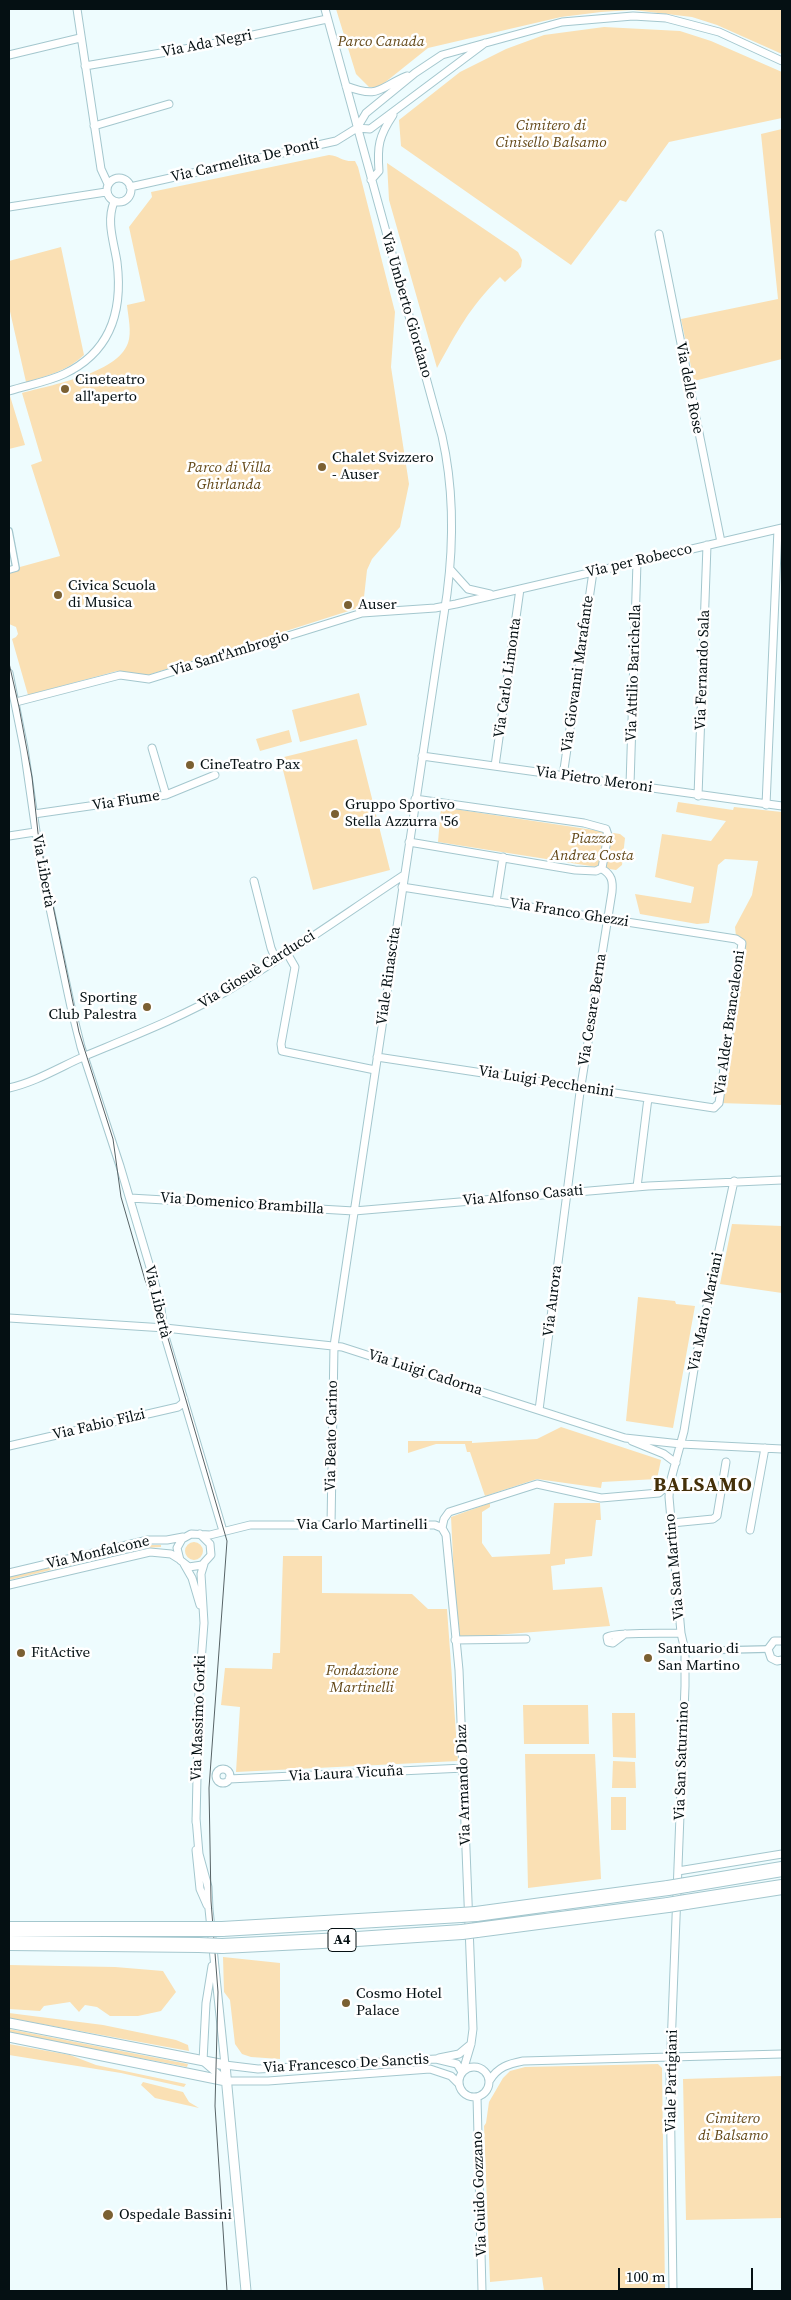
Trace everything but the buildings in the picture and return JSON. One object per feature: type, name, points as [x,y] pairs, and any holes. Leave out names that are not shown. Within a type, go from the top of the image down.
[{"type":"highway","name":"A4","points":[[9,1929],[199,1930],[476,1914],[668,1888],[782,1870]]},
{"type":"highway","name":"A4","points":[[9,1943],[222,1946],[462,1932],[668,1905],[782,1887]]},
{"type":"street","points":[[9,390],[62,375],[77,367],[86,360],[109,333],[115,319],[119,296],[117,263],[111,223],[111,210],[114,202],[101,169],[77,9]]},
{"type":"street","name":"Via Umberto Giordano","points":[[325,9],[445,452],[452,513],[450,569],[445,606]]},
{"type":"street","points":[[487,42],[470,57],[370,129],[357,128],[366,113],[415,73],[442,55],[487,42],[562,22],[602,17],[642,16],[666,18],[719,32],[782,61]]},
{"type":"street","name":"Via Ada Negri","points":[[85,66],[202,46],[327,19]]},
{"type":"street","points":[[9,55],[80,38]]},
{"type":"street","points":[[346,86],[362,92],[375,93],[415,73]]},
{"type":"street","points":[[94,126],[169,104]]},
{"type":"street","points":[[371,180],[379,172],[377,150],[380,139],[396,110]]},
{"type":"street","name":"Via Carmelita De Ponti","points":[[130,187],[336,141],[357,128]]},
{"type":"street","points":[[107,188],[111,180],[121,178],[126,180],[130,187],[131,190],[128,198],[121,202],[114,202]]},
{"type":"street","points":[[9,207],[107,188]]},
{"type":"street","name":"Via delle Rose","points":[[658,234],[721,542]]},
{"type":"street","points":[[766,805],[779,606],[780,528]]},
{"type":"street","name":"Via per Robecco","points":[[445,606],[780,528]]},
{"type":"street","points":[[9,531],[16,568],[9,570]]},
{"type":"street","name":"Via Fernando Sala","points":[[698,796],[707,545]]},
{"type":"street","name":"Via Attilio Barichella","points":[[630,785],[637,562]]},
{"type":"street","name":"Via per Robecco","points":[[450,569],[468,588],[495,595]]},
{"type":"street","name":"Via Giovanni Marafante","points":[[563,776],[593,572]]},
{"type":"street","name":"Via Carlo Limonta","points":[[495,766],[520,589]]},
{"type":"street","name":"Via Sant'Ambrogio","points":[[9,710],[16,705],[120,675],[149,679],[362,613],[445,606]]},
{"type":"street","name":"Viale Rinascita","points":[[334,1346],[445,606]]},
{"type":"street","name":"Via Libertà","points":[[9,673],[34,814],[35,832],[58,951],[78,1038],[130,1198],[160,1300],[163,1328],[223,1531]]},
{"type":"street","points":[[152,748],[166,795]]},
{"type":"street","name":"Via Pietro Meroni","points":[[422,756],[698,796],[782,806]]},
{"type":"street","name":"Via Fiume","points":[[34,814],[166,795],[215,775]]},
{"type":"street","points":[[415,799],[584,823],[606,828],[608,835],[602,869]]},
{"type":"street","points":[[9,836],[35,832]]},
{"type":"street","points":[[409,842],[575,870],[602,869],[608,872],[613,882],[608,918]]},
{"type":"street","points":[[496,902],[503,857]]},
{"type":"street","name":"Via Giosuè Carducci","points":[[9,1088],[29,1083],[68,1063],[184,1014],[226,992],[404,874]]},
{"type":"street","points":[[254,881],[270,948],[276,960]]},
{"type":"street","name":"Via Franco Ghezzi","points":[[402,887],[736,939]]},
{"type":"street","name":"Via Cesare Berna","points":[[566,1192],[608,918]]},
{"type":"street","name":"Via Alder Brancaleoni","points":[[714,1108],[719,1103],[742,943],[736,939]]},
{"type":"street","points":[[287,953],[295,967],[281,1044],[282,1051],[375,1070]]},
{"type":"street","name":"Via Luigi Pecchenini","points":[[378,1057],[714,1108]]},
{"type":"street","points":[[636,1187],[648,1098]]},
{"type":"street","name":"Via Alfonso Casati","points":[[354,1211],[566,1192],[692,1183],[782,1180]]},
{"type":"street","name":"Via Mario Mariani","points":[[676,1463],[696,1358],[734,1181]]},
{"type":"street","name":"Via Aurora","points":[[539,1410],[566,1192]]},
{"type":"street","name":"Via Domenico Brambilla","points":[[130,1198],[354,1211]]},
{"type":"street","name":"Via Luigi Cadorna","points":[[9,1318],[163,1328],[348,1348],[625,1438],[681,1444],[782,1450]]},
{"type":"street","name":"Via Beato Carino","points":[[331,1526],[334,1346]]},
{"type":"street","name":"Via Fabio Filzi","points":[[9,1446],[178,1406],[183,1403],[184,1398]]},
{"type":"street","points":[[625,1438],[664,1454],[676,1463]]},
{"type":"street","points":[[750,1530],[765,1448]]},
{"type":"street","points":[[672,1523],[713,1519],[717,1516],[726,1462]]},
{"type":"street","name":"Via San Martino","points":[[676,1463],[670,1483],[669,1497],[681,1633],[685,1651]]},
{"type":"street","points":[[659,1493],[670,1483]]},
{"type":"street","name":"Via Carlo Martinelli","points":[[200,1534],[210,1535],[250,1525],[435,1525],[442,1528],[444,1519],[449,1512],[537,1484],[601,1498],[659,1493],[669,1497]]},
{"type":"street","name":"Via Armando Diaz","points":[[442,1528],[446,1535],[459,1670],[464,1768],[471,1973],[471,2044],[463,2072]]},
{"type":"street","points":[[200,1534],[206,1538],[211,1547],[210,1556],[204,1564],[194,1567],[182,1562],[177,1548],[181,1540],[188,1535],[200,1534]]},
{"type":"street","name":"Via Monfalcone","points":[[9,1574],[148,1540],[170,1540],[188,1535]]},
{"type":"street","name":"Via Monfalcone","points":[[9,1585],[150,1552],[171,1554],[182,1562]]},
{"type":"street","name":"Via Massimo Gorki","points":[[182,1562],[192,1578],[204,1618]]},
{"type":"street","name":"Via Massimo Gorki","points":[[204,1564],[201,1574],[204,1618],[198,1697],[196,1818],[199,1854],[208,1887],[214,1961],[220,2000],[246,2291]]},
{"type":"street","points":[[625,1634],[681,1633]]},
{"type":"street","points":[[455,1640],[526,1639]]},
{"type":"street","points":[[768,1649],[774,1641],[782,1641]]},
{"type":"street","points":[[685,1651],[768,1649]]},
{"type":"street","points":[[768,1649],[771,1658],[777,1661],[782,1660]]},
{"type":"street","name":"Via San Saturnino","points":[[678,1871],[685,1651]]},
{"type":"street","name":"Via Laura Vicuña","points":[[229,1779],[464,1768]]},
{"type":"street","points":[[678,1871],[782,1854]]},
{"type":"street","name":"Viale Partigiani","points":[[673,2291],[671,2056],[678,1871]]},
{"type":"street","name":"Via Massimo Gorki","points":[[202,2061],[206,2003],[214,1961]]},
{"type":"street","points":[[9,2023],[225,2065]]},
{"type":"street","points":[[9,2037],[226,2081]]},
{"type":"street","points":[[436,2059],[452,2057],[471,2044]]},
{"type":"street","points":[[490,2080],[483,2069],[470,2067],[463,2072],[459,2084],[465,2095],[477,2097],[487,2092],[490,2080],[495,2072],[505,2065],[523,2061],[782,2054]]},
{"type":"street","name":"Via Francesco De Sanctis","points":[[225,2065],[258,2069],[436,2059],[457,2064],[463,2072]]},
{"type":"street","points":[[202,2061],[226,2081]]},
{"type":"street","name":"Via Francesco De Sanctis","points":[[226,2081],[268,2081],[430,2069],[451,2076],[459,2084]]},
{"type":"street","name":"Via Guido Gozzano","points":[[477,2097],[482,2291]]},
{"type":"green space","name":"Parco Canada","points":[[336,9],[782,9],[782,54],[717,25],[692,17],[633,10],[601,12],[561,17],[428,48],[383,84],[377,87],[369,87],[356,74]]},
{"type":"green space","name":"Cimitero di Cinisello Balsamo","points":[[604,27],[680,31],[711,41],[782,72],[782,118],[669,142],[626,202],[620,200],[571,265],[401,146],[399,120],[460,72],[506,49],[544,35]]},
{"type":"green space","points":[[782,129],[782,359],[694,381],[681,319],[778,299],[761,134]]},
{"type":"green space","name":"Parco di Villa Ghirlanda","points":[[329,155],[347,161],[355,161],[358,167],[395,312],[391,367],[409,484],[400,527],[372,559],[367,570],[364,597],[358,608],[148,675],[117,671],[28,695],[12,639],[18,634],[16,627],[9,624],[9,570],[60,556],[31,465],[42,461],[22,393],[81,377],[111,363],[121,354],[129,339],[130,329],[127,305],[145,301],[129,227],[152,197],[151,192]]},
{"type":"green space","points":[[387,163],[518,252],[522,260],[521,267],[505,282],[500,277],[472,309],[437,368],[389,200]]},
{"type":"green space","points":[[61,247],[84,355],[64,369],[26,382],[9,307],[9,261]]},
{"type":"green space","points":[[9,397],[25,445],[9,449]]},
{"type":"green space","points":[[359,693],[367,725],[300,742],[292,710]]},
{"type":"green space","points":[[289,730],[292,742],[260,751],[256,739]]},
{"type":"green space","name":"Gruppo Sportivo Stella Azzurra '56","points":[[357,739],[390,870],[313,890],[280,758]]},
{"type":"green space","points":[[678,802],[733,810],[734,807],[782,812],[782,1105],[719,1103],[737,946],[735,927],[752,895],[758,861],[725,859],[718,865],[709,923],[697,924],[640,914],[635,894],[691,903],[694,887],[655,877],[662,834],[711,841],[726,821],[676,812]]},
{"type":"green space","name":"Piazza Andrea Costa","points":[[441,807],[620,834],[625,838],[622,865],[616,870],[438,842]]},
{"type":"green space","points":[[732,1224],[782,1226],[782,1293],[720,1284]]},
{"type":"green space","points":[[638,1297],[675,1301],[676,1304],[695,1306],[673,1428],[626,1421]]},
{"type":"green space","points":[[561,1427],[661,1460],[657,1479],[602,1482],[601,1488],[537,1479],[485,1496],[470,1452],[467,1452],[465,1444],[436,1444],[408,1453],[408,1441],[472,1441],[472,1443],[537,1439]]},
{"type":"green space","points":[[490,1503],[490,1507],[482,1512],[482,1543],[492,1557],[550,1554],[554,1503],[600,1503],[601,1520],[596,1520],[592,1556],[565,1559],[565,1564],[551,1566],[553,1590],[602,1587],[610,1626],[457,1638],[451,1517]]},
{"type":"green space","points":[[194,1542],[200,1545],[203,1551],[200,1557],[194,1560],[188,1557],[185,1551],[188,1545]]},
{"type":"green space","points":[[150,1545],[161,1545],[161,1547],[143,1548],[9,1580],[9,1577]]},
{"type":"green space","name":"Fondazione Martinelli","points":[[283,1556],[322,1556],[322,1593],[412,1594],[428,1609],[447,1609],[458,1761],[236,1772],[240,1707],[221,1705],[225,1668],[272,1669],[273,1653],[280,1653]]},
{"type":"green space","points":[[523,1705],[588,1705],[589,1744],[524,1744]]},
{"type":"green space","points":[[612,1713],[635,1713],[636,1758],[613,1757]]},
{"type":"green space","points":[[525,1754],[595,1754],[601,1879],[528,1888]]},
{"type":"green space","points":[[613,1761],[635,1762],[636,1788],[612,1788]]},
{"type":"green space","points":[[611,1797],[626,1797],[626,1830],[611,1830]]},
{"type":"green space","points":[[223,1957],[280,1963],[280,2059],[251,2057],[242,2054],[235,2044],[230,2000],[224,1992]]},
{"type":"green space","points":[[9,1965],[115,1967],[163,1971],[176,1992],[161,2011],[138,2016],[110,2016],[97,2007],[85,2005],[79,2012],[70,2002],[44,2006],[40,2011],[9,2009]]},
{"type":"green space","points":[[9,2013],[103,2025],[176,2040],[188,2045],[189,2051],[9,2018]]},
{"type":"green space","points":[[9,2029],[188,2064],[187,2067],[9,2033]]},
{"type":"green space","points":[[9,2044],[70,2055],[96,2065],[186,2084],[184,2087],[121,2073],[9,2055]]},
{"type":"green space","points":[[658,2064],[662,2068],[665,2291],[544,2291],[542,2277],[490,2282],[484,2126],[489,2102],[503,2078],[510,2071],[525,2067]]},
{"type":"green space","name":"Cimitero di Balsamo","points":[[782,2076],[782,2218],[686,2220],[683,2079]]},
{"type":"green space","points":[[143,2082],[183,2092],[189,2102],[199,2108],[155,2098],[141,2085]]},
{"type":"tram line","points":[[9,663],[32,777],[38,833],[79,1032],[113,1139],[121,1197],[145,1280],[165,1328],[227,1541],[209,1788],[211,1901],[218,1992],[215,2106],[227,2291]]},
{"type":"place","name":"Cineteatro all'aperto","points":[[65,389]]},
{"type":"place","name":"Chalet Svizzero - Auser","points":[[322,467]]},
{"type":"place","name":"Civica Scuola di Musica","points":[[58,595]]},
{"type":"place","name":"Auser","points":[[348,605]]},
{"type":"place","name":"CineTeatro Pax","points":[[190,765]]},
{"type":"place","name":"Gruppo Sportivo Stella Azzurra '56","points":[[335,814]]},
{"type":"place","name":"Sporting Club Palestra","points":[[147,1007]]},
{"type":"place","name":"FitActive","points":[[21,1653]]},
{"type":"place","name":"Santuario di San Martino","points":[[648,1658]]},
{"type":"place","name":"Cosmo Hotel Palace","points":[[346,2003]]},
{"type":"place","name":"Ospedale Bassini","points":[[108,2215]]},
{"type":"district","name":"BALSAMO","points":[[703,1486]]}]
